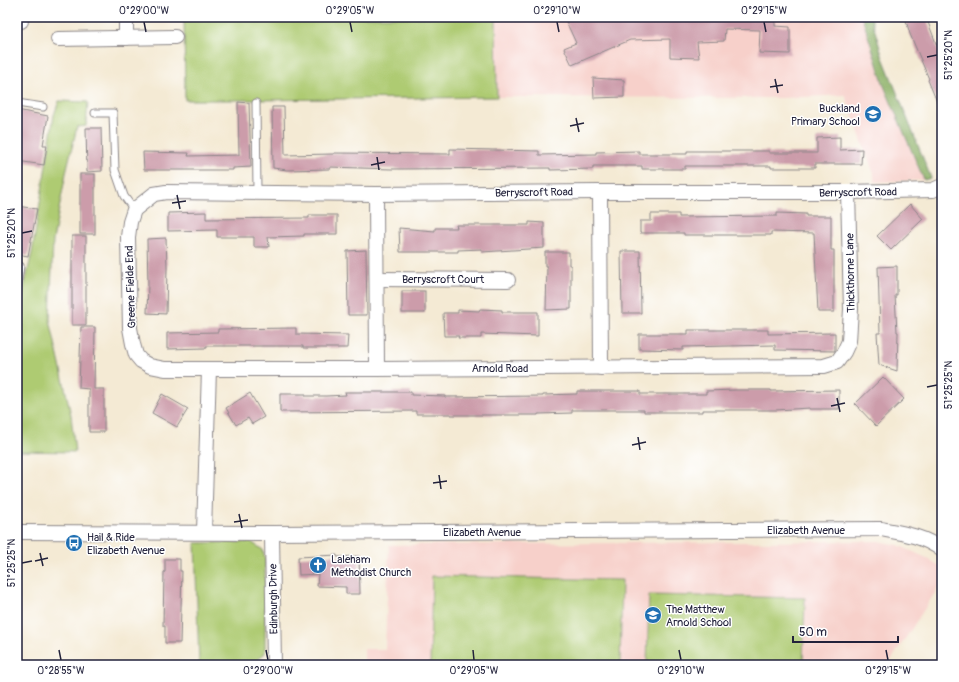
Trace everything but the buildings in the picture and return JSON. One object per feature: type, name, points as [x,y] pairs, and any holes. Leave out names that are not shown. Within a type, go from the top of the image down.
[{"type":"street","points":[[126,17],[126,38]]},
{"type":"street","points":[[58,39],[174,37]]},
{"type":"street","name":"Berryscroft Road","points":[[137,207],[154,194],[166,192],[376,194],[848,192],[937,188]]},
{"type":"street","points":[[600,192],[601,368]]},
{"type":"street","name":"Thickthorne Lane","points":[[844,352],[849,341],[851,309],[848,192]]},
{"type":"street","points":[[376,194],[377,369]]},
{"type":"street","name":"Greene Fielde End","points":[[137,207],[130,222],[128,237],[130,328],[132,344],[136,354],[141,361],[150,366]]},
{"type":"street","name":"Berryscroft Court","points":[[377,279],[508,280]]},
{"type":"street","name":"Arnold Road","points":[[150,366],[165,369],[377,369],[824,366],[837,362],[844,352]]},
{"type":"street","points":[[204,532],[209,369]]},
{"type":"street","name":"Elizabeth Avenue","points":[[17,532],[272,533],[881,529],[910,534],[933,544],[942,550]]},
{"type":"street","name":"Edinburgh Drive","points":[[272,533],[274,665]]},
{"type":"lane","points":[[17,103],[43,107]]},
{"type":"lane","points":[[256,103],[257,192]]},
{"type":"lane","points":[[95,113],[113,113],[115,170],[124,196],[137,207]]},
{"type":"lane","points":[[17,265],[20,266],[17,287]]},
{"type":"shaded area","name":"Buckland Primary School","points":[[496,17],[862,17],[884,86],[924,180],[874,182],[874,174],[845,95],[782,98],[497,97]]},
{"type":"shaded area","name":"The Matthew Arnold School","points":[[878,541],[898,545],[929,559],[942,568],[942,582],[888,665],[364,665],[364,649],[385,649],[389,545]]},
{"type":"green space","points":[[184,17],[496,17],[497,97],[185,100]]},
{"type":"green space","points":[[862,17],[871,17],[882,55],[931,178],[924,180],[884,86]]},
{"type":"green space","points":[[59,101],[88,102],[86,126],[77,127],[67,168],[53,240],[50,320],[71,415],[75,452],[17,451],[17,340],[24,287],[32,253],[54,115]]},
{"type":"green space","points":[[251,542],[263,550],[265,558],[265,653],[257,660],[249,663],[199,664],[195,543]]},
{"type":"green space","points":[[432,576],[622,580],[620,665],[430,665]]},
{"type":"green space","points":[[649,595],[805,598],[803,665],[647,665]]},
{"type":"place","name":"Buckland Primary School","points":[[873,114]]},
{"type":"place","name":"Hail & Ride Elizabeth Avenue","points":[[74,543]]},
{"type":"place","name":"Laleham Methodist Church","points":[[318,565]]},
{"type":"place","name":"The Matthew Arnold School","points":[[653,615]]}]
